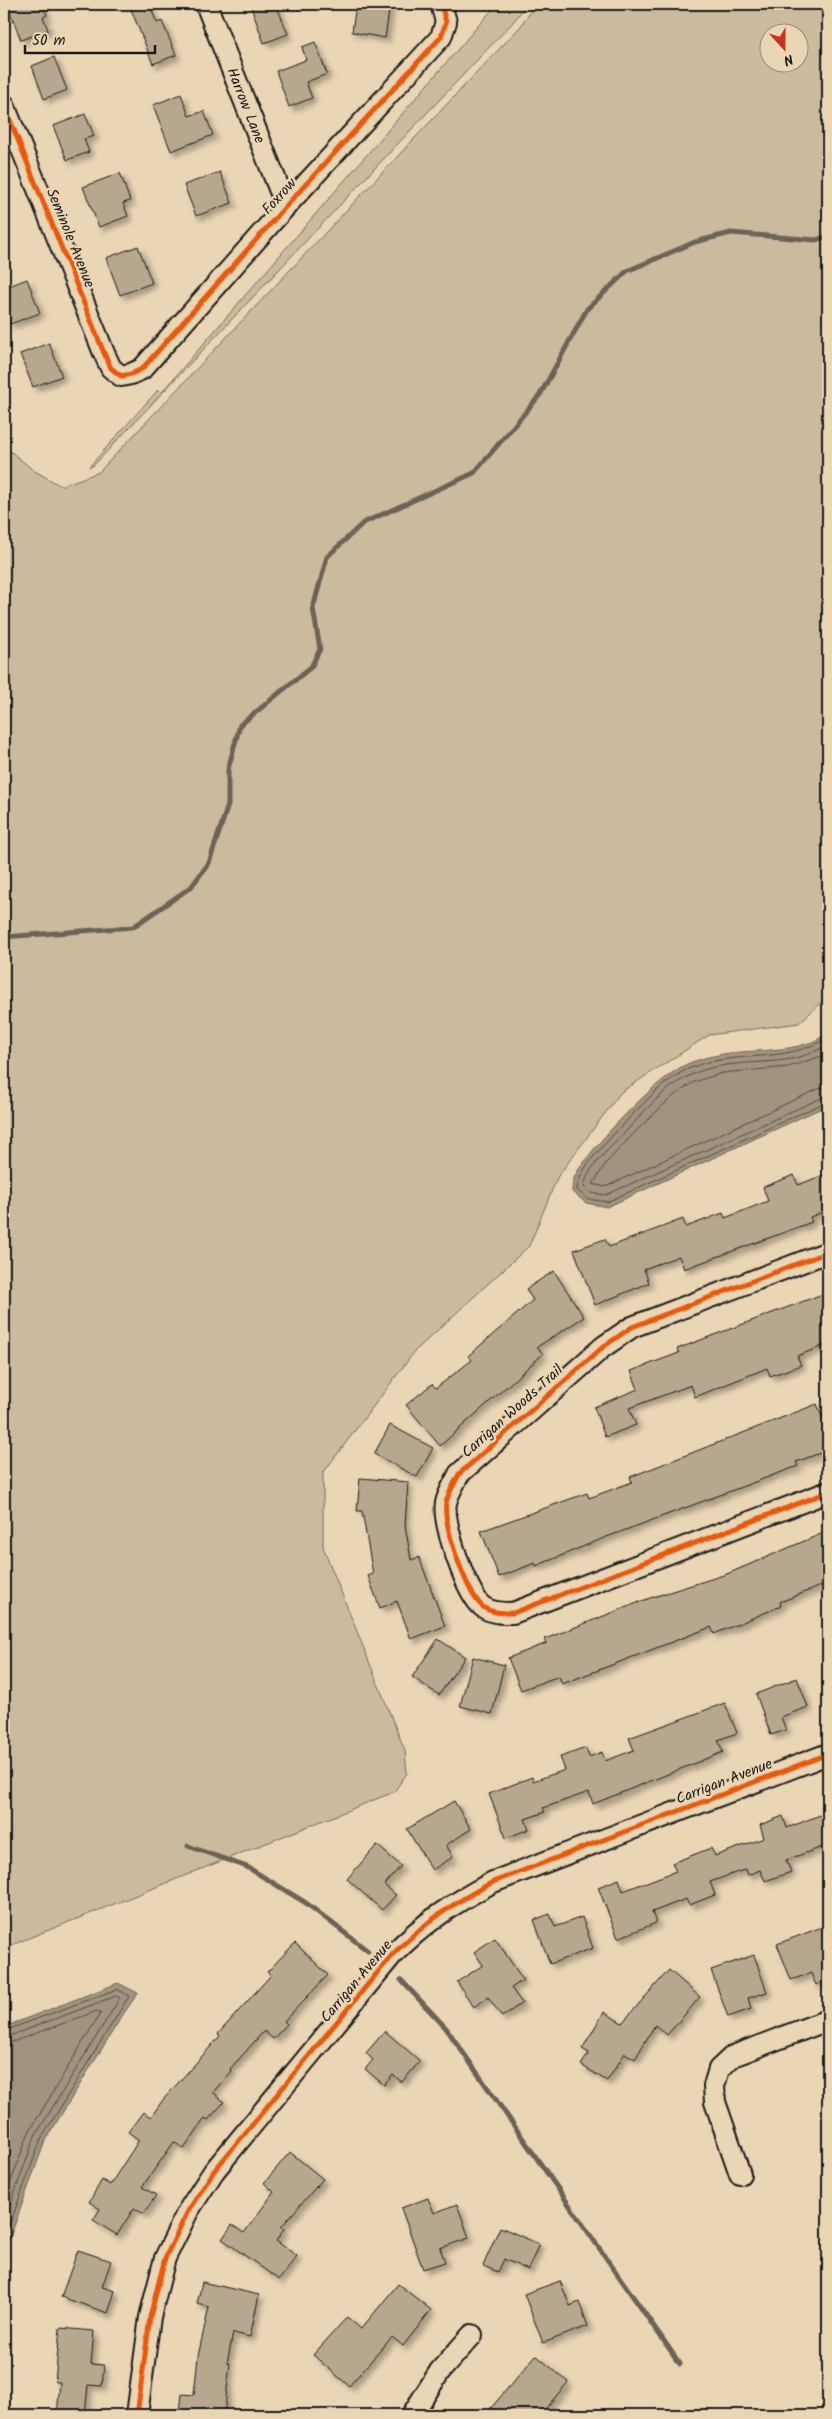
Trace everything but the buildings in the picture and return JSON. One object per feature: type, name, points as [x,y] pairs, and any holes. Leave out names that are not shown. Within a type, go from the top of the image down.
[{"type":"street","name":"Harrow Lane","points":[[206,4],[286,206]]},
{"type":"street","name":"Foxrow","points":[[121,376],[132,374],[142,369],[286,206],[441,37],[444,13]]},
{"type":"street","name":"Seminole Avenue","points":[[4,105],[104,353],[111,368],[121,376]]},
{"type":"street","name":"Carrigan Woods Trail","points":[[828,1252],[632,1327],[603,1347],[459,1474],[446,1502],[446,1528],[473,1597],[484,1608],[497,1613],[513,1613],[828,1492]]},
{"type":"street","name":"Carrigan Avenue","points":[[138,2415],[150,2317],[165,2258],[188,2211],[214,2170],[392,1955],[419,1928],[456,1901],[493,1882],[828,1754]]},
{"type":"street","points":[[740,2174],[715,2102],[714,2086],[719,2069],[734,2056],[828,2020]]},
{"type":"street","points":[[412,2415],[440,2371],[472,2335]]},
{"type":"shaded area","points":[[497,4],[527,4],[514,21],[94,465],[89,467],[158,390],[161,393]]},
{"type":"shaded area","points":[[536,4],[828,4],[828,996],[799,1023],[709,1035],[621,1092],[558,1176],[529,1246],[415,1351],[323,1473],[323,1547],[405,1751],[407,1773],[394,1792],[4,1948],[4,446],[33,470],[61,486],[99,472],[520,27]]},
{"type":"water","points":[[828,1032],[828,1105],[607,1207],[586,1203],[572,1192],[576,1174],[610,1131],[642,1098],[685,1065],[701,1059],[731,1053],[791,1048],[818,1039]]},
{"type":"water","points":[[118,1983],[138,1993],[45,2141],[4,2254],[4,2027]]},
{"type":"waterway","points":[[4,937],[133,927],[191,887],[209,863],[228,805],[228,769],[240,725],[311,667],[320,649],[313,608],[327,557],[363,523],[474,473],[540,395],[587,309],[627,271],[695,242],[731,233],[816,240],[828,236]]},
{"type":"waterway","points":[[188,1846],[247,1867],[306,1903],[368,1951]]},
{"type":"waterway","points":[[401,1980],[446,2028],[680,2364]]},
{"type":"cycle path","points":[[4,105],[111,368],[121,376],[131,374],[142,369],[286,206],[441,37],[446,22],[441,4]]},
{"type":"cycle path","points":[[828,1252],[632,1327],[603,1347],[459,1474],[447,1499],[446,1513],[457,1558],[477,1600],[483,1607],[490,1610],[501,1613],[513,1613],[828,1492]]},
{"type":"cycle path","points":[[137,2415],[150,2317],[165,2258],[188,2211],[214,2171],[392,1955],[404,1943],[440,1914],[493,1882],[828,1754]]}]
